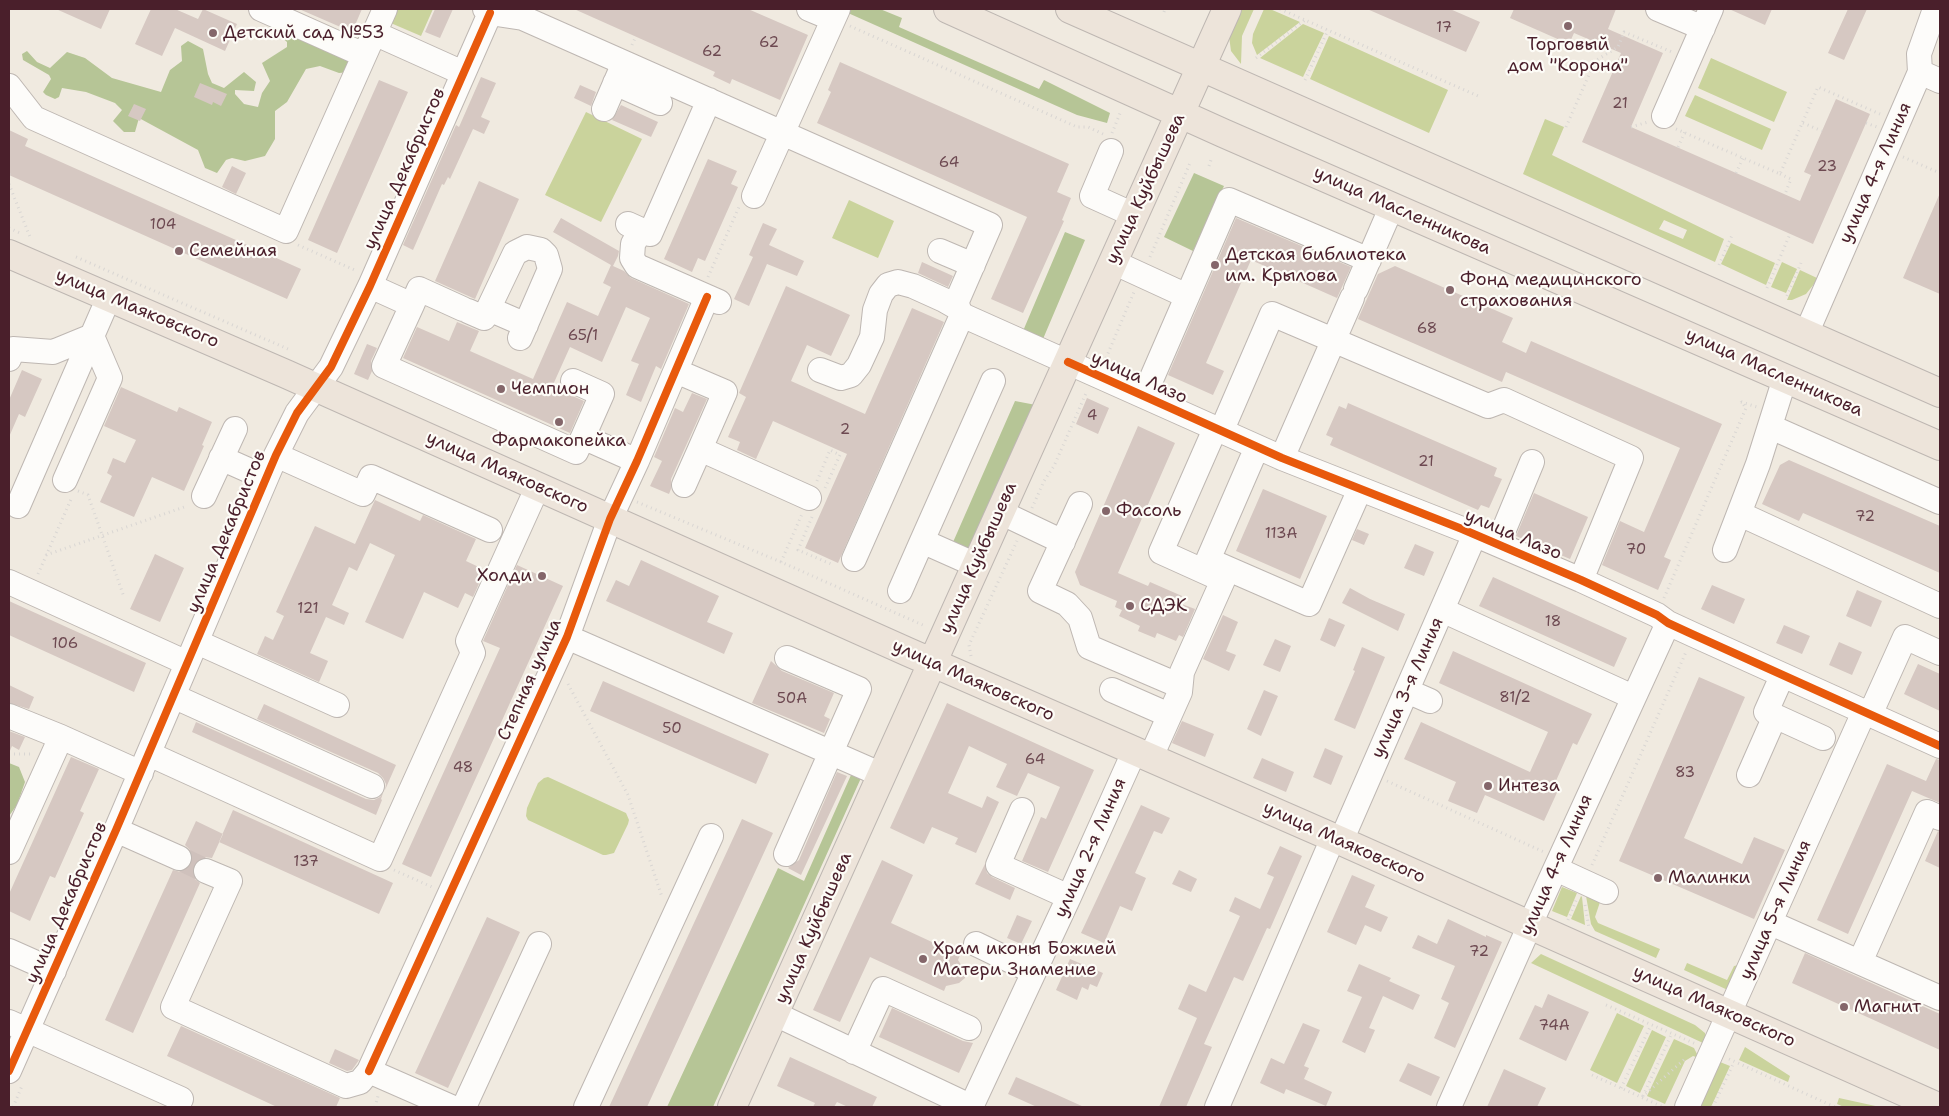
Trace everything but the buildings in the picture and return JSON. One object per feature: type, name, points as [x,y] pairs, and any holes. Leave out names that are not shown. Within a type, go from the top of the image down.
[{"type":"main road","name":"улица Масленникова","points":[[948,9],[1180,114],[1785,378],[1932,438]]},
{"type":"main road","points":[[1070,9],[1508,201],[1939,394]]},
{"type":"main road","name":"улица Куйбышева","points":[[732,1107],[1227,9]]},
{"type":"main road","name":"улица Маяковского","points":[[9,254],[316,387],[932,663],[1337,840],[1938,1107]]},
{"type":"street","points":[[261,9],[364,55]]},
{"type":"street","points":[[9,86],[34,118],[286,231],[385,9]]},
{"type":"street","points":[[748,197],[782,133],[835,14],[809,9]]},
{"type":"street","points":[[1658,9],[1707,18],[1659,122]]},
{"type":"street","name":"улица 4-я Линия","points":[[1806,334],[1887,150],[1930,76],[1919,54],[1935,9]]},
{"type":"street","points":[[487,11],[523,18],[620,73],[660,103]]},
{"type":"street","name":"улица Декабристов","points":[[9,1071],[18,1026],[54,971],[145,764],[276,455],[297,413],[330,367],[372,282],[463,73],[487,11]]},
{"type":"street","points":[[374,33],[463,73]]},
{"type":"street","points":[[620,73],[709,100],[990,225],[957,301],[960,312],[854,559]]},
{"type":"street","points":[[604,110],[620,73]]},
{"type":"street","points":[[709,100],[650,234],[634,227],[632,258],[637,266],[709,298]]},
{"type":"street","points":[[1111,144],[1092,196],[1134,215]]},
{"type":"street","points":[[1144,396],[1229,200],[1368,260]]},
{"type":"street","points":[[1282,458],[1392,206]]},
{"type":"street","points":[[473,310],[515,253],[527,247],[541,250],[546,255],[550,269],[523,332],[419,289],[384,366],[576,452],[602,394],[573,381]]},
{"type":"street","points":[[940,251],[972,265]]},
{"type":"street","points":[[1113,262],[1187,296]]},
{"type":"street","points":[[372,282],[412,305]]},
{"type":"street","name":"улица Лазо","points":[[820,370],[841,378],[851,375],[859,365],[872,337],[875,310],[881,294],[888,285],[898,282],[913,286],[944,300],[960,312],[1218,430],[1282,458],[1475,534],[1581,580],[1782,676],[1940,746]]},
{"type":"street","points":[[18,506],[109,297]]},
{"type":"street","name":"Степная улица","points":[[369,1070],[556,662],[610,519],[638,461],[676,370],[709,298]]},
{"type":"street","points":[[1218,430],[1272,314],[1488,406],[1504,400],[1631,458],[1581,580]]},
{"type":"street","points":[[9,359],[13,349],[53,352],[92,336]]},
{"type":"street","points":[[73,484],[110,378],[92,336]]},
{"type":"street","points":[[676,370],[725,392],[684,485]]},
{"type":"street","points":[[1725,550],[1771,427],[1785,378]]},
{"type":"street","points":[[900,591],[993,381]]},
{"type":"street","points":[[1771,427],[1940,502]]},
{"type":"street","points":[[200,499],[234,429]]},
{"type":"street","name":"улица 2-я Линия","points":[[971,1107],[1069,897],[1142,755],[1169,715],[1180,692],[1182,672],[1224,580],[1161,552],[1218,430]]},
{"type":"street","points":[[583,437],[638,461]]},
{"type":"street","points":[[1257,447],[1208,560],[1309,604],[1360,489]]},
{"type":"street","points":[[700,449],[809,498]]},
{"type":"street","points":[[276,455],[364,494],[372,476],[490,530]]},
{"type":"street","points":[[221,458],[266,478]]},
{"type":"street","points":[[1498,544],[1532,462]]},
{"type":"street","points":[[9,716],[61,737],[145,764],[380,859],[473,653],[468,641],[538,486]]},
{"type":"street","points":[[1080,504],[1040,591],[1067,604],[1080,618],[1089,646],[1180,686]]},
{"type":"street","points":[[1000,512],[1063,542]]},
{"type":"street","points":[[1740,514],[1940,606]]},
{"type":"street","name":"улица 3-я Линия","points":[[1217,1107],[1337,840],[1371,774],[1475,534]]},
{"type":"street","points":[[922,541],[976,566]]},
{"type":"street","points":[[19,587],[187,663]]},
{"type":"street","points":[[1442,610],[1633,697]]},
{"type":"street","name":"улица 4-я Линия","points":[[1449,1107],[1633,697],[1663,619]]},
{"type":"street","points":[[567,637],[882,775]]},
{"type":"street","name":"улица 5-я Линия","points":[[1687,1107],[1860,721],[1865,713],[1873,708],[1905,637],[1940,653]]},
{"type":"street","points":[[197,642],[337,705]]},
{"type":"street","points":[[786,854],[858,689],[787,658]]},
{"type":"street","points":[[1782,676],[1766,712],[1823,738]]},
{"type":"street","points":[[1112,690],[1169,715]]},
{"type":"street","points":[[1407,691],[1430,701]]},
{"type":"street","points":[[173,696],[372,786]]},
{"type":"street","points":[[1749,775],[1775,716]]},
{"type":"street","points":[[9,852],[61,737]]},
{"type":"street","points":[[1022,810],[998,865],[1069,897]]},
{"type":"street","points":[[1860,962],[1927,812],[1940,818]]},
{"type":"street","points":[[116,830],[179,858]]},
{"type":"street","points":[[586,1107],[711,836]]},
{"type":"street","points":[[1558,864],[1585,882],[1606,892]]},
{"type":"street","points":[[206,871],[230,882],[173,1007],[346,1086],[360,1082],[369,1070],[451,1107]]},
{"type":"street","points":[[1771,923],[1860,962],[1939,993]]},
{"type":"street","points":[[464,1107],[539,944]]},
{"type":"street","points":[[976,944],[1034,972]]},
{"type":"street","points":[[9,951],[54,971]]},
{"type":"street","points":[[854,1052],[883,989],[969,1028]]},
{"type":"street","points":[[775,1014],[971,1107]]},
{"type":"street","points":[[18,1026],[181,1099]]},
{"type":"path","points":[[1280,9],[1478,96]]},
{"type":"path","points":[[835,14],[1077,127],[1088,127],[1111,144]]},
{"type":"path","points":[[1256,58],[1305,20]]},
{"type":"path","points":[[1305,80],[1328,30]]},
{"type":"path","points":[[1566,126],[1595,61],[1618,46],[1624,32],[1674,53]]},
{"type":"path","points":[[1780,174],[1818,87],[1887,117]]},
{"type":"path","points":[[1630,127],[1659,122],[1685,132],[1791,179],[1785,194]]},
{"type":"path","points":[[1866,122],[1874,126]]},
{"type":"path","points":[[1803,123],[1822,131]]},
{"type":"path","points":[[1678,147],[1685,132]]},
{"type":"path","points":[[1887,150],[1940,173]]},
{"type":"path","points":[[1209,166],[1212,157]]},
{"type":"path","points":[[1736,173],[1743,158]]},
{"type":"path","points":[[9,184],[30,237]]},
{"type":"path","points":[[709,298],[748,197]]},
{"type":"path","points":[[9,228],[38,241]]},
{"type":"path","points":[[1719,265],[1733,233]]},
{"type":"path","points":[[1767,288],[1790,234]]},
{"type":"path","points":[[297,245],[372,282]]},
{"type":"path","points":[[73,256],[296,352]]},
{"type":"path","points":[[1787,296],[1801,263]]},
{"type":"path","points":[[1663,619],[1746,408],[1741,401]]},
{"type":"path","points":[[826,459],[830,450]]},
{"type":"path","points":[[19,587],[46,555],[73,484],[88,495],[124,597]]},
{"type":"path","points":[[621,495],[781,562],[927,627]]},
{"type":"path","points":[[46,555],[200,499]]},
{"type":"path","points":[[1585,882],[1694,635]]},
{"type":"path","points":[[556,662],[628,795],[670,924]]},
{"type":"path","points":[[1371,774],[1558,864]]},
{"type":"path","points":[[1621,1088],[1651,1025]]},
{"type":"path","points":[[1642,1097],[1672,1033]]},
{"type":"path","points":[[1642,1097],[1692,1052]]},
{"type":"path","points":[[1713,1107],[1734,1062]]},
{"type":"path","points":[[1592,1074],[1662,1107]]},
{"type":"green space","points":[[250,9],[290,9],[354,37],[358,46],[350,72],[339,73],[320,66],[306,69],[287,102],[275,111],[275,139],[265,156],[245,161],[232,158],[226,160],[217,173],[205,168],[198,150],[139,118],[135,132],[124,132],[113,121],[122,110],[115,103],[86,92],[62,88],[59,97],[55,99],[46,95],[43,92],[51,79],[49,75],[23,60],[22,54],[27,51],[37,62],[50,68],[67,52],[85,58],[112,78],[161,92],[170,70],[182,61],[181,46],[188,41],[203,49],[208,74],[212,83],[224,88],[244,72],[256,82],[254,91],[235,90],[235,94],[244,104],[258,107],[262,93],[270,81],[262,63],[287,47],[287,42]]},
{"type":"green space","points":[[392,9],[433,9],[421,36],[386,21]]},
{"type":"green space","points":[[850,9],[880,9],[902,18],[899,27],[1039,89],[1044,80],[1110,113],[1107,123],[1077,115],[848,13]]},
{"type":"green space","points":[[1239,9],[1254,9],[1242,36],[1241,64],[1231,51],[1229,36]]},
{"type":"green space","points":[[1264,9],[1270,9],[1300,22],[1257,55],[1252,43],[1253,34]]},
{"type":"green space","points":[[1303,24],[1324,33],[1303,77],[1260,58]]},
{"type":"green space","points":[[1329,36],[1448,90],[1429,133],[1310,79]]},
{"type":"green space","points":[[1711,58],[1787,92],[1774,122],[1698,88]]},
{"type":"green space","points":[[1695,95],[1771,129],[1762,150],[1685,116]]},
{"type":"green space","points":[[586,112],[642,139],[601,222],[545,195]]},
{"type":"green space","points":[[1545,119],[1564,127],[1552,155],[1724,239],[1715,262],[1523,174]],"holes":[[[1664,220],[1687,230],[1683,239],[1659,229]]]},
{"type":"green space","points":[[1194,173],[1224,186],[1193,251],[1164,237]]},
{"type":"green space","points":[[849,200],[894,221],[878,258],[832,238]]},
{"type":"green space","points":[[1065,232],[1085,240],[1043,339],[1023,331]]},
{"type":"green space","points":[[1731,243],[1775,263],[1766,285],[1721,264]]},
{"type":"green space","points":[[1782,262],[1797,269],[1786,293],[1771,287]]},
{"type":"green space","points":[[1800,270],[1817,278],[1806,294],[1792,300],[1787,300]]},
{"type":"green space","points":[[1015,401],[1036,405],[968,557],[950,549]]},
{"type":"green space","points":[[9,763],[19,767],[25,782],[17,805],[9,816]]},
{"type":"green space","points":[[851,775],[861,778],[713,1107],[667,1107],[778,868],[804,881]]},
{"type":"green space","points":[[548,777],[626,813],[629,820],[628,824],[614,853],[603,855],[528,820],[526,816],[527,808],[538,783]]},
{"type":"green space","points":[[1562,887],[1577,893],[1567,917],[1552,911]]},
{"type":"green space","points":[[1586,896],[1600,902],[1595,917],[1598,923],[1660,949],[1656,958],[1595,931],[1591,924]]},
{"type":"green space","points":[[1582,897],[1585,925],[1571,919]]},
{"type":"green space","points":[[1541,954],[1695,1025],[1705,1033],[1706,1038],[1703,1043],[1531,963]]},
{"type":"green space","points":[[1687,963],[1727,980],[1734,966],[1739,965],[1730,991],[1684,970]]},
{"type":"green space","points":[[1617,1013],[1644,1026],[1617,1083],[1590,1070]]},
{"type":"green space","points":[[1652,1030],[1666,1037],[1640,1093],[1626,1086]]},
{"type":"green space","points":[[1674,1039],[1694,1048],[1697,1054],[1696,1057],[1693,1056],[1685,1061],[1665,1104],[1647,1096]]},
{"type":"green space","points":[[1745,1047],[1790,1076],[1788,1082],[1739,1060]]},
{"type":"green space","points":[[1720,1062],[1730,1066],[1711,1107],[1699,1107]]},
{"type":"green space","points":[[1839,1098],[1880,1107],[1844,1107],[1837,1104]]},
{"type":"tunnel","points":[[179,858],[206,871]]},
{"type":"cycle path","points":[[9,1071],[116,830],[276,455],[297,413],[331,367],[370,286],[490,13]]},
{"type":"cycle path","points":[[369,1071],[567,637],[610,519],[637,461],[707,297]]},
{"type":"cycle path","points":[[1068,362],[1282,458],[1462,529],[1581,580],[1657,615],[1668,623],[1940,746]]},
{"type":"place","name":"Торговый дом \"Корона\"","points":[[1568,26]]},
{"type":"place","name":"Детский сад №53","points":[[213,33]]},
{"type":"place","name":"Семейная","points":[[179,251]]},
{"type":"place","name":"Детская библиотека им. Крылова","points":[[1215,265]]},
{"type":"place","name":"Фонд медицинского страхования","points":[[1450,290]]},
{"type":"place","name":"Чемпион","points":[[501,389]]},
{"type":"place","name":"Фармакопейка","points":[[559,422]]},
{"type":"place","name":"Фасоль","points":[[1106,511]]},
{"type":"place","name":"Холди","points":[[542,576]]},
{"type":"place","name":"СДЭК","points":[[1130,606]]},
{"type":"place","name":"Интеза","points":[[1488,786]]},
{"type":"place","name":"Малинки","points":[[1658,878]]},
{"type":"place","name":"Храм иконы Божией Матери Знамение","points":[[923,959]]},
{"type":"place","name":"Магнит","points":[[1844,1007]]}]
